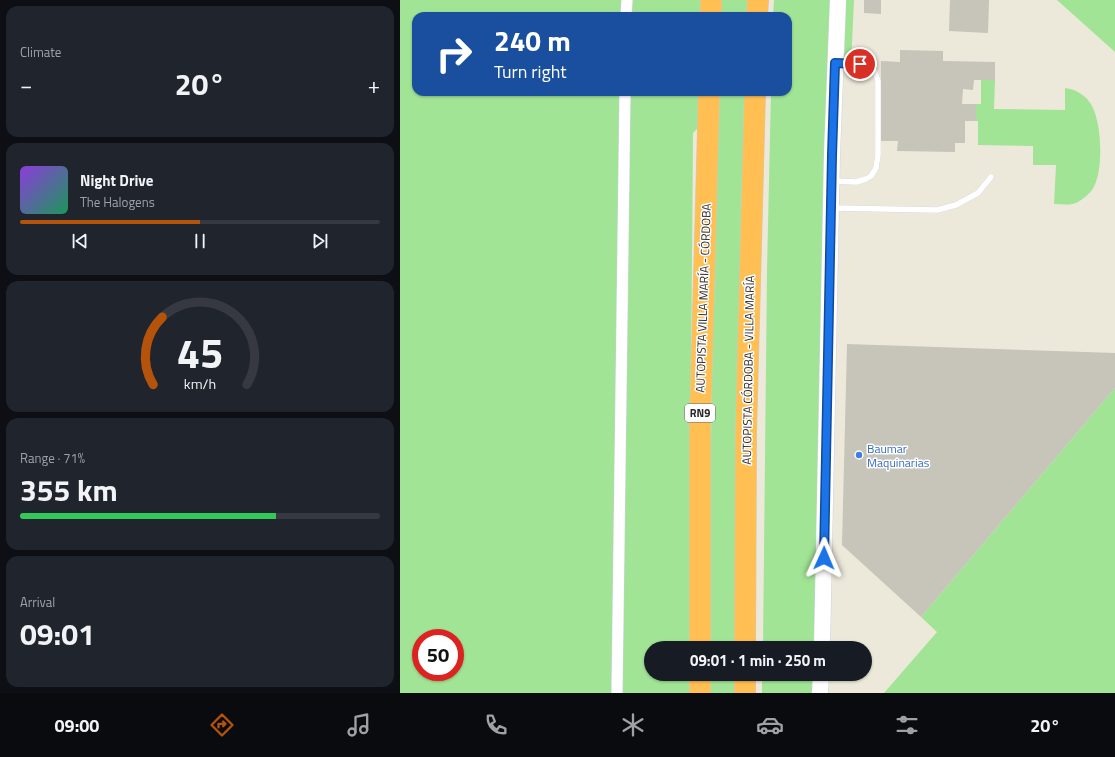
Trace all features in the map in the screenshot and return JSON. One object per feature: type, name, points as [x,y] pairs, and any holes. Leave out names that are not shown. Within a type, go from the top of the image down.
[{"type":"highway","points":[[711,0],[711,12]]},
{"type":"highway","points":[[757,12],[758,0]]},
{"type":"highway","name":"AUTOPISTA VILLA MARÍA - CÓRDOBA","points":[[700,641],[700,428],[709,96]]},
{"type":"highway","name":"AUTOPISTA CÓRDOBA - VILLA MARÍA","points":[[745,641],[746,433],[755,96]]},
{"type":"highway","points":[[700,681],[700,693]]},
{"type":"highway","points":[[745,681],[745,693]]},
{"type":"main road","points":[[822,641],[831,181],[838,0]]},
{"type":"main road","points":[[820,693],[821,681]]},
{"type":"street","points":[[626,12],[627,0]]},
{"type":"street","points":[[617,693],[625,96]]},
{"type":"lane","points":[[831,181],[856,182],[866,179],[871,176],[876,168],[878,155],[878,81],[875,72],[869,66],[835,63]]},
{"type":"lane","points":[[831,208],[937,210],[956,205],[978,193],[991,177]]},
{"type":"green space","points":[[400,0],[702,0],[701,12],[412,12],[412,96],[701,96],[700,126],[693,133],[689,641],[644,641],[644,681],[689,681],[689,693],[400,693]]},
{"type":"green space","points":[[718,0],[750,0],[749,12],[718,12]]},
{"type":"green space","points":[[774,0],[831,0],[824,181],[814,641],[763,641],[767,271],[771,96],[792,96],[792,12],[773,12]]},
{"type":"green space","points":[[844,0],[854,0],[851,64],[843,63]]},
{"type":"green space","points":[[1057,0],[1115,0],[1115,52]]},
{"type":"green space","points":[[981,80],[995,80],[994,109],[1065,110],[1065,88],[1077,91],[1087,99],[1095,114],[1100,136],[1100,161],[1096,182],[1088,195],[1075,203],[1054,204],[1056,165],[1033,165],[1033,146],[978,145],[976,104],[981,104]]},
{"type":"green space","points":[[716,96],[747,96],[737,641],[708,641]]},
{"type":"green space","points":[[1115,388],[1115,693],[884,693],[937,632],[921,617]]},
{"type":"green space","points":[[708,681],[736,681],[736,693],[708,693]]},
{"type":"green space","points":[[762,681],[813,681],[813,693],[762,693]]},
{"type":"building","points":[[864,0],[881,0],[881,14],[864,13]]},
{"type":"building","points":[[950,0],[989,0],[988,33],[949,31]]},
{"type":"building","points":[[900,50],[943,51],[943,61],[995,62],[995,80],[974,80],[973,90],[963,89],[962,104],[976,104],[976,121],[965,121],[965,143],[955,143],[955,152],[897,151],[898,141],[880,141],[881,61],[900,62]]},
{"type":"building","points":[[847,344],[1115,353],[1115,388],[921,617],[842,545]]},
{"type":"place","name":"Baumar Maquinarias","points":[[859,455]]},
{"type":"route","points":[[824,558],[835,63],[860,64]]}]
